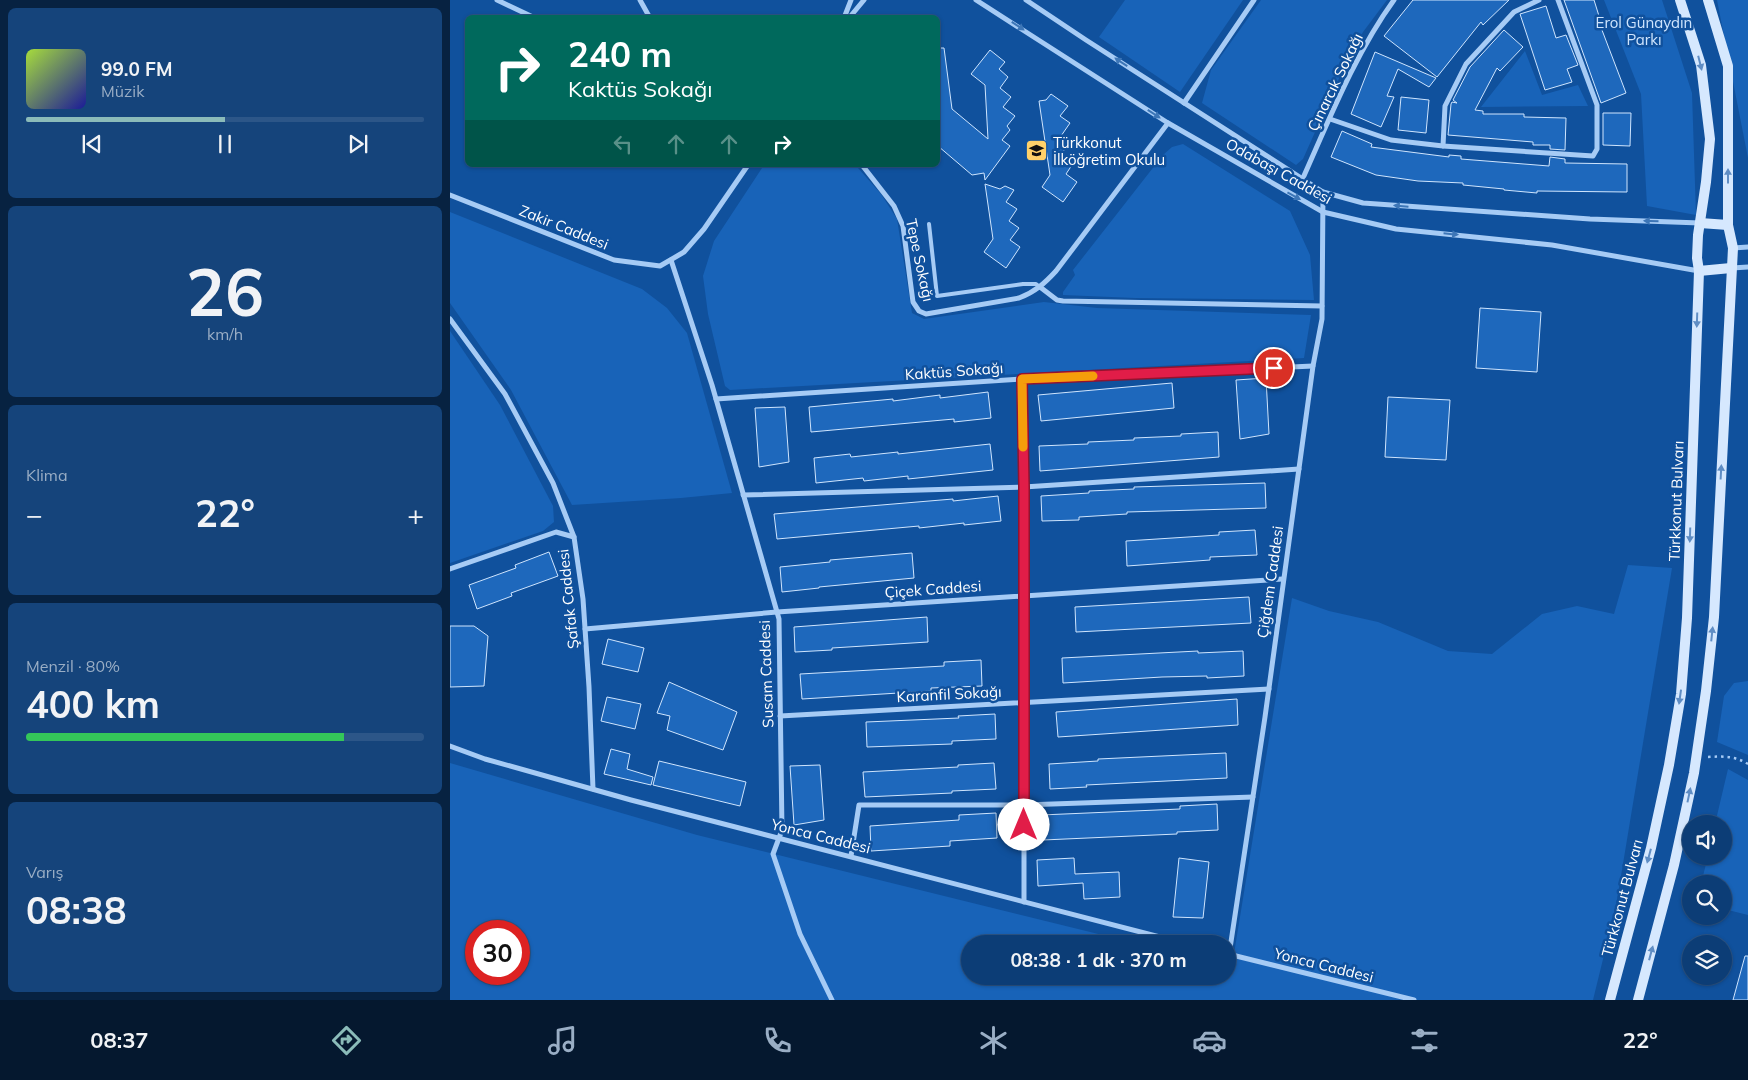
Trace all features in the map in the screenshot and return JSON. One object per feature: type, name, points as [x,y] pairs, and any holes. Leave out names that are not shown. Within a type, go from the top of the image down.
[{"type":"street","points":[[497,0],[529,15]]},
{"type":"street","points":[[640,0],[648,15]]},
{"type":"street","points":[[845,15],[851,0]]},
{"type":"street","points":[[852,15],[864,0]]},
{"type":"street","name":"Odabaşı Caddesi","points":[[976,0],[1168,124],[1323,212],[1396,229],[1552,245],[1698,271]]},
{"type":"street","name":"Odabaşı Caddesi","points":[[1026,0],[1323,192],[1363,203],[1571,218],[1700,223]]},
{"type":"street","points":[[1184,102],[1254,0]]},
{"type":"street","name":"Çınarcık Sokağı","points":[[1302,178],[1344,88],[1383,15],[1394,0]]},
{"type":"street","points":[[1443,146],[1446,106],[1466,64],[1514,12],[1539,0]]},
{"type":"street","points":[[1330,119],[1391,140],[1443,146],[1593,156],[1597,149],[1597,105],[1558,0]]},
{"type":"street","name":"Türkkonut Bulvarı","points":[[1610,1000],[1651,848],[1669,765],[1681,694],[1688,618],[1698,271],[1697,247],[1710,139],[1701,64],[1680,0]]},
{"type":"street","points":[[1638,1000],[1674,865],[1696,758],[1714,617],[1733,248],[1728,225],[1728,66],[1708,0]]},
{"type":"street","points":[[1168,124],[1056,271],[1040,287],[1057,300],[1063,301],[1322,306]]},
{"type":"street","points":[[671,260],[684,252],[704,229],[747,167]]},
{"type":"street","name":"Tepe Sokağı","points":[[864,167],[894,206],[904,226],[913,302],[919,311],[926,314],[1019,298],[1030,294],[1040,287]]},
{"type":"street","name":"Çiğdem Caddesi","points":[[1231,935],[1253,796],[1313,366],[1322,319],[1323,192]]},
{"type":"street","name":"Zakir Caddesi","points":[[450,195],[614,260],[660,266],[671,260]]},
{"type":"street","points":[[1700,223],[1728,225]]},
{"type":"street","points":[[1733,248],[1748,247]]},
{"type":"street","name":"Susam Caddesi","points":[[671,260],[716,399],[778,619],[782,830],[773,854],[800,934],[832,1000]]},
{"type":"street","points":[[1698,271],[1748,267]]},
{"type":"street","name":"Şafak Caddesi","points":[[450,319],[505,394],[552,484],[574,537],[584,599],[593,790]]},
{"type":"street","name":"Kaktüs Sokağı","points":[[716,399],[1022,379],[1313,366]]},
{"type":"street","points":[[1022,379],[1024,487],[1024,902]]},
{"type":"street","points":[[743,495],[1024,487],[1299,469]]},
{"type":"street","points":[[450,569],[556,532],[574,537]]},
{"type":"street","name":"Çiçek Caddesi","points":[[585,630],[776,612],[1283,579]]},
{"type":"street","name":"Karanfil Sokağı","points":[[780,716],[1268,689]]},
{"type":"street","name":"Yonca Caddesi","points":[[450,746],[485,759],[593,790],[1152,935]]},
{"type":"street","points":[[851,856],[859,805],[1024,805],[1253,796]]},
{"type":"street","name":"Yonca Caddesi","points":[[1236,956],[1414,1000]]},
{"type":"lane","points":[[930,224],[937,296],[1023,284],[1036,284],[1040,287]]},
{"type":"path","points":[[1696,758],[1721,756],[1738,758],[1748,764]]},
{"type":"green space","points":[[1125,0],[1243,0],[1180,92],[1099,37]]},
{"type":"green space","points":[[1261,0],[1387,0],[1363,32],[1345,65],[1303,159],[1296,165],[1202,103],[1211,70]]},
{"type":"green space","name":"Erol Günaydın Parkı","points":[[1604,0],[1662,0],[1692,93],[1696,215],[1647,206],[1641,94]]},
{"type":"green space","points":[[1717,0],[1748,0],[1748,158]]},
{"type":"green space","points":[[1525,51],[1542,95],[1578,85],[1588,106],[1481,107]]},
{"type":"green space","points":[[1183,144],[1290,211],[1310,255],[1314,300],[1135,298],[1063,295],[1063,292],[1075,275],[1073,270],[1163,155],[1172,147]]},
{"type":"green space","points":[[763,167],[857,167],[881,194],[897,219],[912,313],[924,319],[1044,302],[1097,308],[1311,315],[1304,358],[730,390],[725,386],[708,314],[703,276],[714,241]]},
{"type":"green space","points":[[450,212],[642,289],[667,308],[687,333],[732,493],[572,505],[511,390],[450,303]]},
{"type":"green space","points":[[450,331],[500,405],[553,506],[554,522],[543,531],[450,563]]},
{"type":"green space","points":[[1628,565],[1672,568],[1616,906],[1593,1000],[450,1000],[450,763],[697,835],[1103,935],[961,935],[961,985],[1236,985],[1236,941],[1292,598],[1329,611],[1378,622],[1448,651],[1492,654],[1542,614],[1577,606],[1614,614]]},
{"type":"green space","points":[[1748,681],[1748,755],[1717,742],[1724,696],[1734,683]]},
{"type":"green space","points":[[1728,769],[1748,780],[1748,915],[1732,911],[1732,875],[1703,875],[1706,865],[1732,865],[1732,815],[1717,815]]},
{"type":"building","points":[[1413,0],[1509,0],[1483,25],[1481,22],[1437,77],[1384,36]]},
{"type":"building","points":[[1564,0],[1594,0],[1599,16],[1597,17],[1626,93],[1601,103]]},
{"type":"building","points":[[1546,6],[1556,38],[1566,35],[1578,65],[1567,69],[1572,82],[1545,90],[1520,14]]},
{"type":"building","points":[[1504,30],[1523,47],[1500,71],[1497,68],[1475,110],[1483,111],[1483,114],[1524,114],[1524,117],[1566,118],[1565,150],[1550,149],[1550,145],[1533,145],[1533,142],[1448,135],[1451,104],[1452,102],[1457,103],[1453,100],[1470,67]]},
{"type":"building","points":[[940,48],[944,48],[952,109],[988,139],[985,85],[971,74],[990,50],[1005,62],[999,69],[1008,77],[1000,88],[1011,97],[1003,107],[1015,116],[1007,126],[1010,130],[1002,140],[1010,146],[985,180],[984,173],[972,175],[940,148]]},
{"type":"building","points":[[1375,52],[1436,78],[1429,87],[1398,69],[1387,96],[1394,97],[1381,127],[1351,114]]},
{"type":"building","points":[[1051,94],[1068,106],[1060,116],[1070,123],[1061,136],[1070,142],[1062,153],[1074,162],[1066,174],[1077,182],[1063,202],[1042,187],[1050,175],[1039,101],[1046,100]]},
{"type":"building","points":[[1401,97],[1429,100],[1426,133],[1398,130]]},
{"type":"building","points":[[1603,113],[1631,113],[1630,146],[1603,145]]},
{"type":"building","points":[[1342,131],[1372,144],[1371,147],[1449,157],[1449,155],[1461,156],[1461,159],[1549,166],[1550,157],[1565,159],[1565,163],[1627,164],[1627,192],[1537,191],[1537,193],[1463,185],[1463,183],[1418,181],[1376,175],[1331,157]]},
{"type":"building","points":[[985,184],[1000,189],[1005,186],[1014,190],[1006,202],[1017,209],[1009,221],[1019,228],[1010,240],[1020,247],[1006,268],[984,252],[993,239]]},
{"type":"building","points":[[1480,308],[1541,312],[1537,372],[1476,368]]},
{"type":"building","points":[[1266,378],[1269,434],[1240,439],[1236,380]]},
{"type":"building","points":[[1172,383],[1174,408],[1041,421],[1038,395]]},
{"type":"building","points":[[988,392],[991,418],[954,422],[954,419],[811,432],[809,407],[893,399],[893,401],[940,395],[940,398]]},
{"type":"building","points":[[1388,397],[1450,400],[1446,460],[1385,457]]},
{"type":"building","points":[[785,407],[789,462],[759,467],[755,408]]},
{"type":"building","points":[[1218,432],[1219,457],[1040,471],[1039,446],[1088,444],[1088,442],[1134,440],[1134,438]]},
{"type":"building","points":[[990,444],[993,470],[908,479],[908,476],[864,481],[863,478],[816,483],[814,458],[850,454],[851,457],[898,452],[898,454]]},
{"type":"building","points":[[1265,483],[1266,508],[1127,512],[1127,514],[1079,517],[1079,520],[1042,521],[1041,496],[1134,489],[1134,487]]},
{"type":"building","points":[[998,496],[1001,521],[919,528],[919,526],[777,539],[774,514]]},
{"type":"building","points":[[1255,530],[1257,555],[1210,557],[1210,560],[1127,566],[1126,541],[1219,535],[1219,532]]},
{"type":"building","points":[[549,552],[558,576],[511,593],[512,596],[477,609],[469,585],[516,568],[515,565]]},
{"type":"building","points":[[912,553],[914,578],[782,592],[780,567],[830,562],[830,560]]},
{"type":"building","points":[[1249,597],[1251,623],[1076,632],[1075,607]]},
{"type":"building","points":[[927,617],[928,642],[795,652],[794,627]]},
{"type":"building","points":[[450,626],[474,626],[488,636],[484,686],[450,687]]},
{"type":"building","points":[[608,639],[644,648],[638,672],[602,664]]},
{"type":"building","points":[[1198,651],[1198,653],[1243,651],[1244,676],[1207,678],[1207,676],[1162,677],[1063,683],[1062,658]]},
{"type":"building","points":[[981,660],[982,686],[931,688],[931,691],[802,699],[800,674],[944,666],[944,662]]},
{"type":"building","points":[[669,682],[737,712],[723,750],[667,730],[670,716],[657,713]]},
{"type":"building","points":[[607,697],[641,704],[635,729],[601,721]]},
{"type":"building","points":[[1237,699],[1238,725],[1058,737],[1056,712]]},
{"type":"building","points":[[995,714],[996,739],[952,741],[952,744],[867,747],[866,722],[959,718],[958,716]]},
{"type":"building","points":[[611,749],[630,754],[627,769],[653,777],[651,785],[604,774]]},
{"type":"building","points":[[1226,753],[1227,778],[1086,785],[1087,787],[1050,789],[1049,764],[1098,761],[1098,759]]},
{"type":"building","points":[[659,761],[746,782],[740,806],[653,785]]},
{"type":"building","points":[[994,763],[996,789],[865,797],[863,772],[958,767],[958,765]]},
{"type":"building","points":[[820,765],[824,820],[794,825],[790,766]]},
{"type":"building","points":[[1217,804],[1218,830],[1177,832],[1177,834],[1043,840],[1041,815],[1180,809],[1180,806]]},
{"type":"building","points":[[996,813],[997,838],[950,841],[950,846],[871,851],[870,826],[959,820],[959,815]]},
{"type":"building","points":[[1074,858],[1075,874],[1119,872],[1120,897],[1084,899],[1083,883],[1038,886],[1037,860]]},
{"type":"building","points":[[1179,858],[1209,862],[1203,918],[1173,917]]},
{"type":"building","points":[[1745,956],[1748,956],[1748,1000],[1733,1000]]},
{"type":"slow traffic","points":[[1023,447],[1022,379],[1093,376]]},
{"type":"place","name":"Türkkonut İlköğretim Okulu","points":[[1037,151]]},
{"type":"route","points":[[1024,825],[1024,487],[1022,379],[1274,368]]}]
